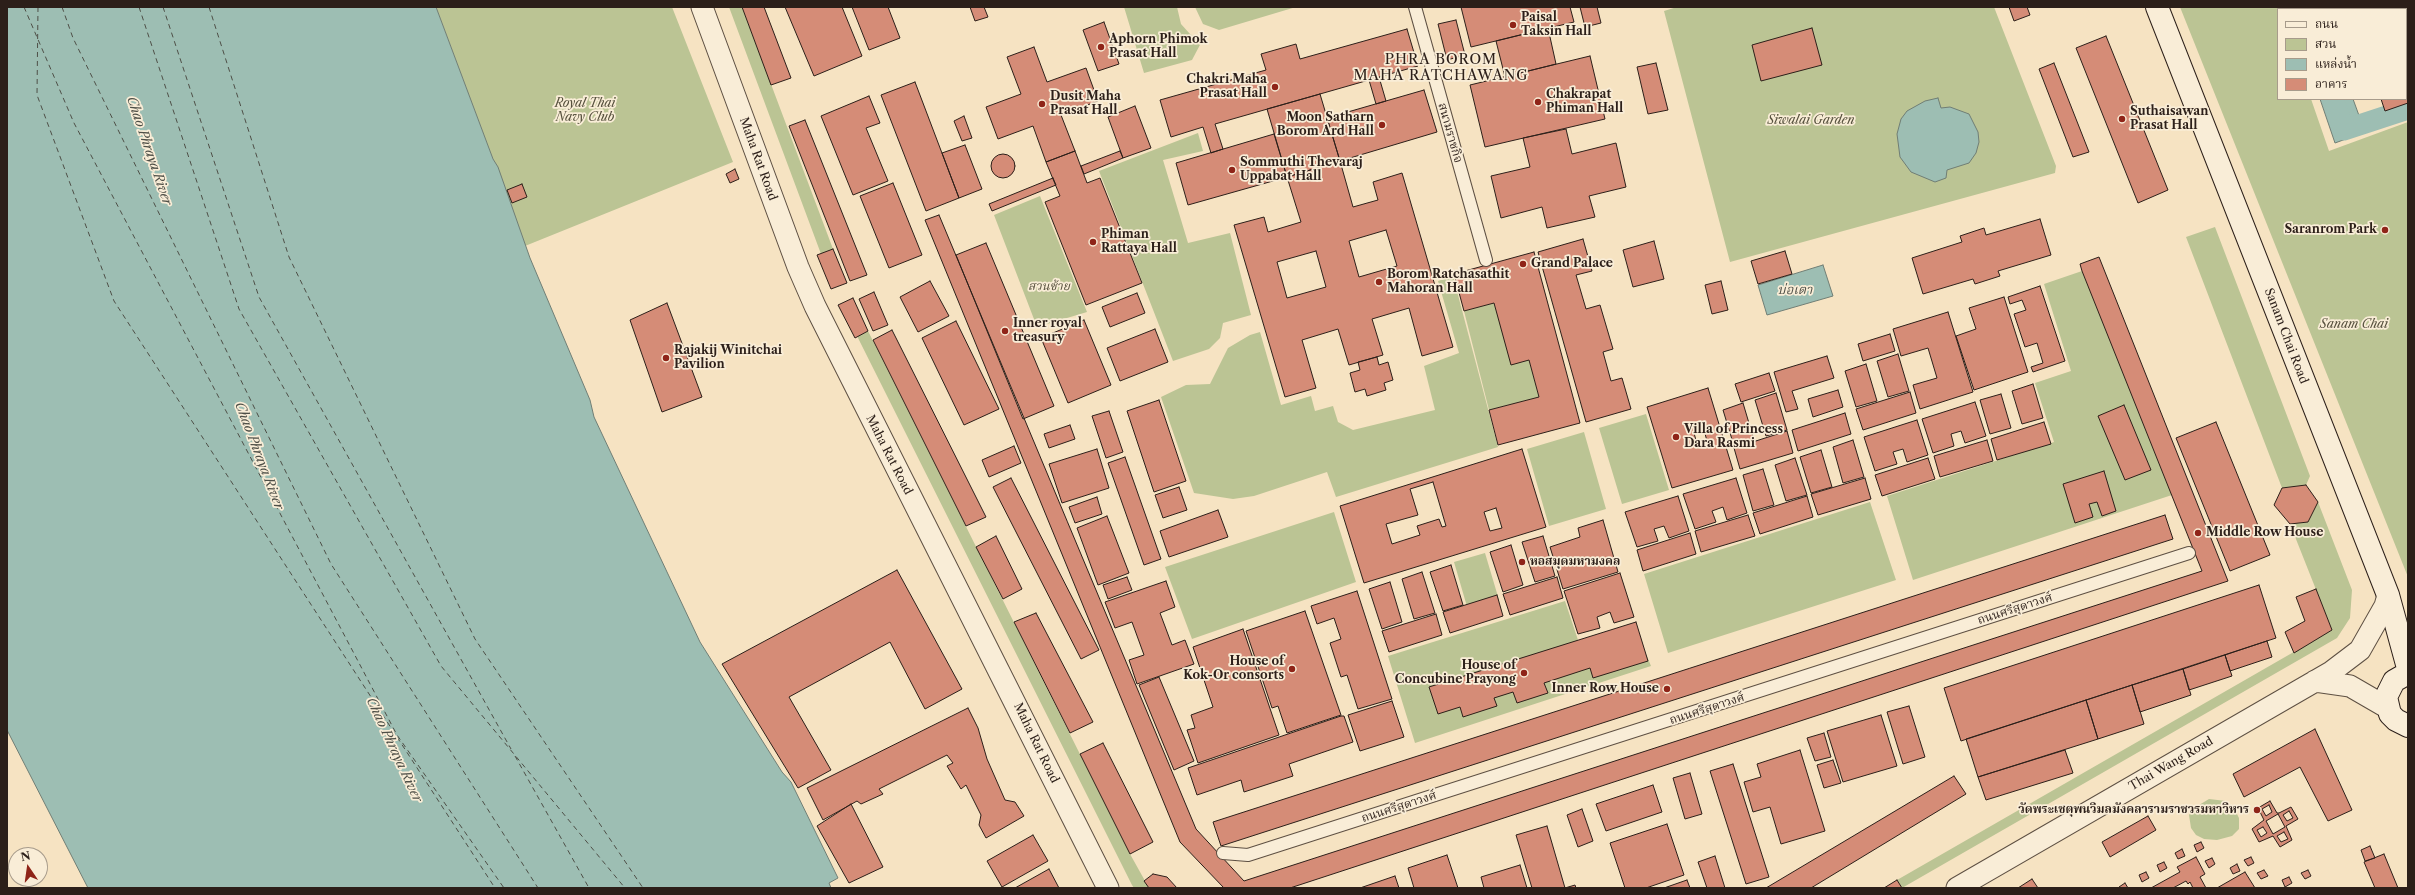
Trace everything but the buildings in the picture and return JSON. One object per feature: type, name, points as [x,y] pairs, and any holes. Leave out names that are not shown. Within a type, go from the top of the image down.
[{"type":"main road","name":"Sanam Chai Road","points":[[2157,7],[2388,595],[2408,668]]},
{"type":"main road","points":[[2408,673],[2394,681],[2389,688],[2386,697],[2379,702],[2396,720],[2408,726]]},
{"type":"street","name":"Maha Rat Road","points":[[702,7],[798,267],[815,306],[1108,888]]},
{"type":"street","name":"สนามราชกิจ","points":[[1415,7],[1486,260]]},
{"type":"street","name":"ถนนศรีสุดาวงศ์","points":[[1223,853],[1248,855],[2189,553]]},
{"type":"street","name":"Thai Wang Road","points":[[1957,888],[2315,681],[2360,650],[2385,606],[2388,595]]},
{"type":"street","points":[[2315,681],[2350,686],[2379,702]]},
{"type":"green space","name":"Royal Thai Navy Club","points":[[436,7],[672,7],[733,162],[525,246]]},
{"type":"green space","points":[[729,7],[742,7],[833,249],[821,254]]},
{"type":"green space","points":[[1124,7],[1177,7],[1181,24],[1190,34],[1202,41],[1192,60],[1144,73]]},
{"type":"green space","points":[[1195,7],[1296,7],[1219,30],[1203,24]]},
{"type":"green space","name":"Siwalai Garden","points":[[1677,7],[1994,7],[2056,166],[2055,173],[1730,262],[1664,11]]},
{"type":"green space","name":"Sanam Chai","points":[[2180,7],[2278,7],[2277,100],[2311,100],[2329,151],[2408,122],[2408,577]]},
{"type":"green space","points":[[1198,133],[1203,151],[1163,160],[1188,243],[1230,233],[1251,315],[1223,323],[1220,338],[1209,349],[1173,361],[1099,171]]},
{"type":"green space","name":"สวนซ้าย","points":[[1040,196],[1087,312],[1037,327],[994,215]]},
{"type":"green space","points":[[2215,227],[2310,476],[2306,485],[2282,488],[2186,237]]},
{"type":"green space","points":[[2082,271],[2172,495],[1913,580],[1887,496],[2054,442],[2035,383],[2071,371],[2044,284]]},
{"type":"green space","points":[[1453,276],[1498,447],[1336,497],[1327,472],[1254,496],[1233,499],[1194,493],[1161,397],[1186,385],[1210,384],[1228,348],[1250,335],[1260,332],[1281,405],[1311,396],[1315,411],[1333,406],[1338,422],[1353,430],[1435,410],[1424,366],[1459,353],[1438,281]]},
{"type":"green space","points":[[1494,303],[1529,360],[1539,397],[1489,410],[1464,311]]},
{"type":"green space","points":[[868,331],[1130,854],[1149,888],[1134,888],[1132,885],[857,336]]},
{"type":"green space","points":[[1646,414],[1669,490],[1622,504],[1599,428]]},
{"type":"green space","points":[[1584,432],[1606,509],[1549,526],[1527,449]]},
{"type":"green space","points":[[1870,502],[1896,580],[1668,653],[1644,574]]},
{"type":"green space","points":[[2318,502],[2352,590],[2350,618],[2337,638],[1902,888],[1897,880],[2332,630],[2290,524],[2308,522]]},
{"type":"green space","points":[[1334,512],[1356,582],[1192,639],[1165,567]]},
{"type":"green space","points":[[1485,553],[1499,600],[1468,610],[1454,562]]},
{"type":"green space","points":[[1565,601],[1586,664],[1646,654],[1651,666],[1415,743],[1388,656]]},
{"type":"green space","points":[[2209,799],[2226,801],[2234,808],[2239,818],[2239,829],[2232,836],[2217,840],[2204,839],[2196,835],[2191,828],[2189,815],[2194,808]]},
{"type":"water","name":"Chao Phraya River","points":[[7,7],[436,7],[493,159],[498,167],[530,258],[590,400],[594,417],[700,642],[782,772],[791,782],[838,878],[829,883],[831,888],[88,888],[7,730]]},
{"type":"water","points":[[1938,98],[1941,108],[1950,107],[1969,114],[1978,132],[1979,142],[1976,153],[1969,163],[1947,170],[1946,178],[1935,182],[1911,172],[1900,157],[1897,134],[1901,119],[1907,111],[1925,101]]},
{"type":"water","points":[[2320,100],[2353,100],[2365,132],[2335,143]]},
{"type":"water","name":"บ่อเตา","points":[[1823,265],[1833,296],[1767,315],[1758,285]]},
{"type":"waterway","points":[[2333,100],[2344,130],[2408,109]]},
{"type":"ferry route","points":[[24,7],[74,123],[397,735],[504,888]]},
{"type":"ferry route","points":[[38,7],[37,95],[114,301],[495,888]]},
{"type":"ferry route","points":[[62,7],[73,38],[331,564],[538,888]]},
{"type":"ferry route","points":[[139,7],[239,309],[441,666],[625,888]]},
{"type":"ferry route","points":[[163,7],[259,297],[511,749]]},
{"type":"ferry route","points":[[209,7],[289,257],[475,639],[643,888]]},
{"type":"ferry route","points":[[515,756],[589,888]]},
{"type":"place","name":"Paisal Taksin Hall","points":[[1513,25]]},
{"type":"place","name":"Aphorn Phimok Prasat Hall","points":[[1101,47]]},
{"type":"place","name":"Chakri Maha Prasat Hall","points":[[1275,87]]},
{"type":"place","name":"Chakrapat Phiman Hall","points":[[1538,102]]},
{"type":"place","name":"Dusit Maha Prasat Hall","points":[[1042,104]]},
{"type":"place","name":"Suthaisawan Prasat Hall","points":[[2122,119]]},
{"type":"place","name":"Moon Satharn Borom Ard Hall","points":[[1382,125]]},
{"type":"place","name":"Sommuthi Thevaraj Uppabat Hall","points":[[1232,170]]},
{"type":"place","name":"Saranrom Park","points":[[2385,230]]},
{"type":"place","name":"Phiman Rattaya Hall","points":[[1093,242]]},
{"type":"place","name":"Grand Palace","points":[[1523,264]]},
{"type":"place","name":"Borom Ratchasathit Mahoran Hall","points":[[1379,282]]},
{"type":"place","name":"Inner royal treasury","points":[[1005,331]]},
{"type":"place","name":"Rajakij Winitchai Pavilion","points":[[666,358]]},
{"type":"place","name":"Villa of Princess Dara Rasmi","points":[[1676,437]]},
{"type":"place","name":"Middle Row House","points":[[2198,533]]},
{"type":"place","name":"หอสมุดมหามงคล","points":[[1522,562]]},
{"type":"place","name":"House of Kok-Or consorts","points":[[1292,669]]},
{"type":"place","name":"House of Concubine Prayong","points":[[1524,673]]},
{"type":"place","name":"Inner Row House","points":[[1667,689]]},
{"type":"place","name":"วัดพระเชตุพนวิมลมังคลารามราชวรมหาวิหาร","points":[[2257,810]]},
{"type":"district","name":"PHRA BOROM MAHA RATCHAWANG","points":[[1441,68]]}]
